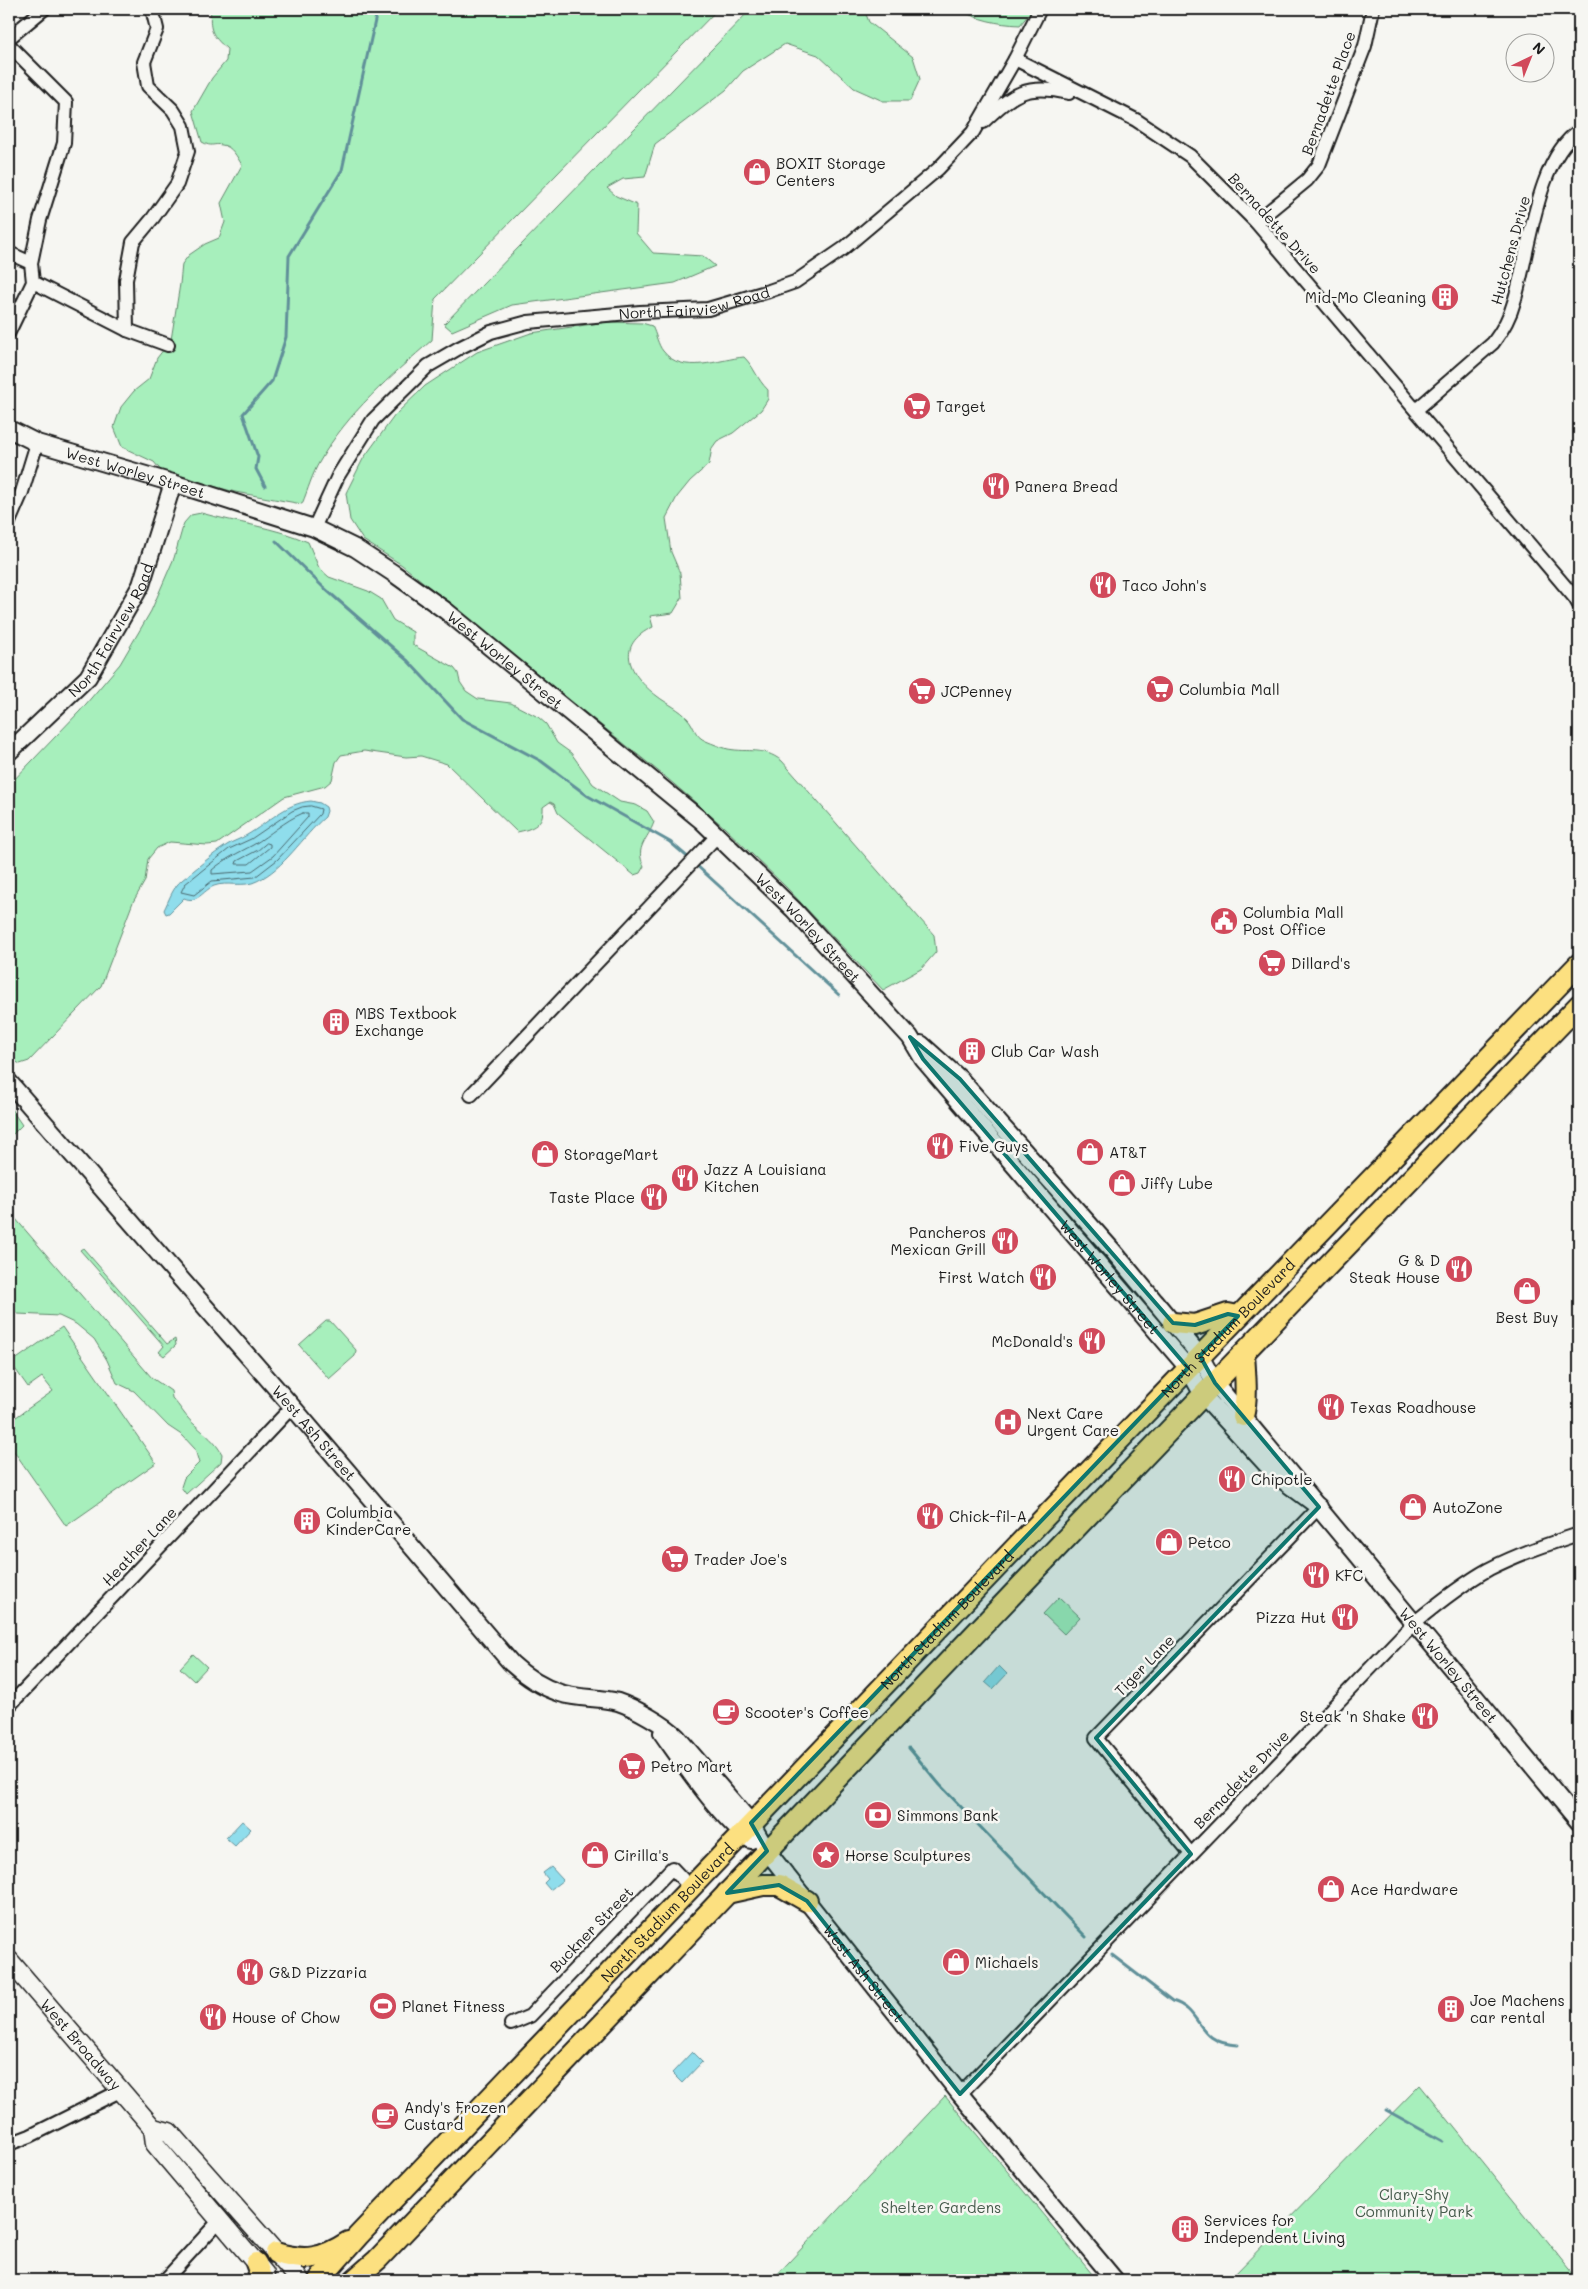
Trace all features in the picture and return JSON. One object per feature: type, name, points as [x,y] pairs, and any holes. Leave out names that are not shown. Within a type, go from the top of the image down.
[{"type":"main road","name":"North Stadium Boulevard","points":[[319,2280],[358,2236],[746,1828],[1579,964]]},
{"type":"main road","name":"North Stadium Boulevard","points":[[354,2280],[377,2260],[766,1851],[1579,1005]]},
{"type":"main road","points":[[1173,1324],[1195,1325],[1228,1314],[1238,1316]]},
{"type":"main road","points":[[1243,1416],[1247,1402],[1244,1378],[1244,1353]]},
{"type":"main road","points":[[727,1893],[779,1885],[807,1901]]},
{"type":"main road","name":"West Broadway","points":[[9,1960],[153,2128],[156,2144],[220,2220],[259,2272],[271,2280]]},
{"type":"main road","name":"West Broadway","points":[[153,2128],[169,2132],[300,2280]]},
{"type":"main road","points":[[276,2252],[294,2259],[309,2258],[339,2248],[358,2236]]},
{"type":"main road","points":[[364,2280],[377,2260]]},
{"type":"street","points":[[9,38],[44,9]]},
{"type":"street","points":[[127,330],[126,280],[133,242],[154,218],[177,184],[188,151],[183,126],[173,110],[148,86],[144,62],[157,29],[152,9]]},
{"type":"street","name":"North Fairview Road","points":[[314,528],[338,476],[373,420],[402,390],[436,362],[491,332],[528,322],[640,312],[708,309],[795,282],[843,249],[938,169],[973,132],[1015,59],[1040,9]]},
{"type":"street","name":"Bernadette Place","points":[[1256,222],[1307,180],[1319,165],[1364,46],[1373,9]]},
{"type":"street","points":[[9,45],[66,102],[64,143],[40,220],[31,262],[32,282],[9,332]]},
{"type":"street","name":"Bernadette Drive","points":[[1015,59],[1136,120],[1190,156],[1256,222],[1579,605]]},
{"type":"street","points":[[973,132],[1006,101],[1034,88],[1054,89],[1090,98]]},
{"type":"street","name":"Hutchens Drive","points":[[1416,410],[1493,343],[1502,331],[1514,304],[1546,176],[1558,154],[1573,135],[1579,131]]},
{"type":"street","points":[[9,253],[31,262]]},
{"type":"street","points":[[32,282],[127,330],[168,345]]},
{"type":"street","name":"West Worley Street","points":[[9,429],[37,443],[173,483],[314,528],[361,552],[394,573],[446,611],[717,836],[794,910],[910,1037],[924,1059],[1194,1362]]},
{"type":"street","points":[[9,522],[22,492],[37,443]]},
{"type":"street","name":"North Fairview Road","points":[[9,752],[88,677],[141,585],[173,483]]},
{"type":"street","points":[[471,1095],[717,836]]},
{"type":"street","name":"West Worley Street","points":[[910,1037],[931,1052],[966,1085],[1113,1251],[1173,1324],[1209,1389],[1277,1476],[1319,1507]]},
{"type":"street","name":"West Ash Street","points":[[9,1082],[292,1407],[511,1663],[525,1675],[561,1693],[618,1702],[639,1711],[658,1724],[668,1727],[677,1736],[746,1828],[807,1901],[960,2094],[1115,2280]]},
{"type":"street","name":"West Worley Street","points":[[1209,1389],[1243,1416],[1319,1507],[1360,1560],[1579,1822]]},
{"type":"street","name":"Heather Lane","points":[[9,1706],[292,1407]]},
{"type":"street","name":"Tiger Lane","points":[[1191,1854],[1096,1738],[1319,1507]]},
{"type":"street","name":"Bernadette Drive","points":[[960,2094],[1414,1624],[1447,1596],[1488,1570],[1529,1551],[1579,1534]]},
{"type":"street","name":"Buckner Street","points":[[511,2024],[530,2016],[672,1868],[690,1887]]},
{"type":"street","points":[[9,2144],[30,2136],[120,2091]]},
{"type":"street","points":[[165,2280],[220,2220]]},
{"type":"highlighted area","points":[[910,1037],[960,1079],[1173,1323],[1195,1325],[1228,1314],[1238,1316],[1200,1356],[1215,1383],[1319,1507],[1096,1738],[1191,1854],[960,2094],[807,1901],[779,1885],[727,1893],[767,1851],[751,1823],[1188,1368],[923,1059]]},
{"type":"green space","points":[[211,9],[718,9],[435,299],[432,340],[371,396],[343,427],[317,466],[302,504],[235,492],[162,472],[154,462],[122,447],[114,427],[121,407],[134,391],[149,379],[157,358],[171,340],[182,264],[189,255],[205,244],[219,238],[225,222],[221,203],[242,165],[229,147],[208,145],[202,142],[193,111],[212,78],[226,61],[227,49],[217,40],[212,31],[210,22]]},
{"type":"green space","points":[[751,9],[864,9],[869,22],[913,57],[920,79],[910,101],[883,101],[854,88],[818,55],[785,44],[743,71],[726,90],[655,144],[645,177],[623,179],[607,188],[616,196],[637,205],[636,233],[653,253],[703,256],[715,266],[675,283],[512,305],[452,331],[444,324]]},
{"type":"green space","points":[[958,9],[1033,9],[1020,25],[988,21]]},
{"type":"green space","points":[[606,322],[642,323],[652,326],[663,351],[671,359],[680,363],[702,364],[744,357],[768,390],[768,399],[761,410],[733,433],[717,441],[712,448],[709,464],[690,481],[677,497],[666,518],[671,552],[680,573],[682,598],[673,613],[650,616],[653,627],[641,634],[633,642],[630,660],[633,670],[647,688],[685,715],[702,739],[728,749],[768,753],[782,761],[934,935],[936,952],[921,969],[883,990],[787,888],[724,827],[668,779],[402,565],[363,540],[350,520],[346,493],[363,459],[395,415],[425,386],[477,352],[531,333]]},
{"type":"green space","points":[[201,513],[269,529],[308,542],[319,568],[329,577],[368,591],[381,599],[393,620],[413,632],[413,645],[454,668],[466,691],[478,699],[511,703],[538,717],[546,724],[557,743],[571,753],[593,784],[620,802],[636,805],[647,811],[654,822],[641,848],[640,854],[644,866],[640,873],[634,875],[558,813],[554,804],[550,802],[543,807],[542,818],[536,825],[517,832],[447,764],[421,756],[406,757],[364,751],[341,755],[336,762],[332,780],[325,786],[284,797],[217,844],[170,842],[157,848],[148,859],[145,881],[133,902],[101,986],[29,1061],[20,1064],[9,1058],[9,785],[80,711],[120,664],[151,611],[174,558],[184,523],[191,515]]},
{"type":"green space","points":[[9,1106],[22,1125],[9,1138]]},
{"type":"green space","points":[[9,1211],[152,1378],[171,1391],[172,1398],[189,1419],[219,1449],[222,1454],[221,1462],[186,1494],[181,1487],[184,1478],[199,1463],[195,1449],[183,1436],[168,1426],[134,1391],[117,1383],[107,1360],[94,1339],[76,1324],[59,1316],[18,1314],[9,1307]]},
{"type":"green space","points":[[83,1248],[167,1344],[175,1339],[176,1345],[164,1356],[159,1352],[164,1346],[80,1250]]},
{"type":"green space","points":[[326,1321],[330,1321],[356,1350],[355,1356],[329,1379],[299,1345]]},
{"type":"green space","points":[[62,1327],[156,1463],[66,1526],[9,1444],[9,1422],[53,1391],[42,1377],[28,1387],[11,1363]]},
{"type":"green space","points":[[1059,1597],[1080,1617],[1064,1634],[1043,1614]]},
{"type":"green space","points":[[193,1654],[207,1667],[194,1681],[180,1668]]},
{"type":"green space","name":"Clary-Shy Community Park","points":[[1420,2085],[1578,2280],[1229,2280]]},
{"type":"green space","name":"Shelter Gardens","points":[[945,2096],[1097,2280],[773,2279]]},
{"type":"water","points":[[311,801],[326,807],[325,817],[276,868],[252,883],[214,886],[196,898],[184,898],[166,914],[164,910],[176,886],[209,858],[285,809]]},
{"type":"water","points":[[999,1666],[1007,1674],[993,1689],[985,1682]]},
{"type":"water","points":[[242,1821],[251,1829],[235,1846],[226,1838]]},
{"type":"water","points":[[551,1867],[563,1880],[550,1890],[544,1883],[548,1879],[543,1873]]},
{"type":"water","points":[[692,2052],[702,2062],[682,2083],[672,2073]]},
{"type":"waterway","points":[[265,486],[256,469],[258,457],[243,414],[272,381],[286,337],[289,256],[342,170],[376,16],[373,9]]},
{"type":"waterway","points":[[276,541],[323,587],[408,661],[462,719],[541,761],[588,796],[670,842],[691,860]]},
{"type":"waterway","points":[[695,864],[839,995]]},
{"type":"waterway","points":[[909,1748],[940,1785],[1086,1937]]},
{"type":"waterway","points":[[1112,1955],[1172,2001],[1190,2011],[1206,2033],[1214,2039],[1238,2045]]},
{"type":"waterway","points":[[1386,2110],[1442,2141]]},
{"type":"place","name":"BOXIT Storage Centers","points":[[757,172]]},
{"type":"place","name":"Mid-Mo Cleaning","points":[[1445,297]]},
{"type":"place","name":"Target","points":[[917,406]]},
{"type":"place","name":"Panera Bread","points":[[996,486]]},
{"type":"place","name":"Taco John's","points":[[1103,585]]},
{"type":"place","name":"Columbia Mall","points":[[1160,689]]},
{"type":"place","name":"JCPenney","points":[[922,691]]},
{"type":"place","name":"Columbia Mall Post Office","points":[[1224,921]]},
{"type":"place","name":"Dillard's","points":[[1272,963]]},
{"type":"place","name":"MBS Textbook Exchange","points":[[336,1022]]},
{"type":"place","name":"Club Car Wash","points":[[972,1051]]},
{"type":"place","name":"Five Guys","points":[[940,1146]]},
{"type":"place","name":"AT&T","points":[[1090,1152]]},
{"type":"place","name":"StorageMart","points":[[545,1154]]},
{"type":"place","name":"Jazz A Louisiana Kitchen","points":[[685,1178]]},
{"type":"place","name":"Jiffy Lube","points":[[1122,1183]]},
{"type":"place","name":"Taste Place","points":[[654,1197]]},
{"type":"place","name":"Pancheros Mexican Grill","points":[[1005,1241]]},
{"type":"place","name":"G & D Steak House","points":[[1459,1269]]},
{"type":"place","name":"First Watch","points":[[1043,1277]]},
{"type":"place","name":"Best Buy","points":[[1527,1291]]},
{"type":"place","name":"McDonald's","points":[[1092,1341]]},
{"type":"place","name":"Texas Roadhouse","points":[[1331,1407]]},
{"type":"place","name":"Next Care Urgent Care","points":[[1008,1422]]},
{"type":"place","name":"Chipotle","points":[[1232,1479]]},
{"type":"place","name":"AutoZone","points":[[1413,1507]]},
{"type":"place","name":"Chick-fil-A","points":[[930,1516]]},
{"type":"place","name":"Columbia KinderCare","points":[[307,1521]]},
{"type":"place","name":"Petco","points":[[1169,1542]]},
{"type":"place","name":"Trader Joe's","points":[[675,1559]]},
{"type":"place","name":"KFC","points":[[1316,1575]]},
{"type":"place","name":"Pizza Hut","points":[[1345,1617]]},
{"type":"place","name":"Scooter's Coffee","points":[[726,1712]]},
{"type":"place","name":"Steak 'n Shake","points":[[1425,1716]]},
{"type":"place","name":"Petro Mart","points":[[632,1766]]},
{"type":"place","name":"Simmons Bank","points":[[878,1815]]},
{"type":"place","name":"Cirilla's","points":[[595,1855]]},
{"type":"place","name":"Horse Sculptures","points":[[826,1855]]},
{"type":"place","name":"Ace Hardware","points":[[1331,1889]]},
{"type":"place","name":"Michaels","points":[[956,1962]]},
{"type":"place","name":"G&D Pizzaria","points":[[250,1972]]},
{"type":"place","name":"Planet Fitness","points":[[383,2006]]},
{"type":"place","name":"Joe Machens car rental","points":[[1451,2009]]},
{"type":"place","name":"House of Chow","points":[[213,2017]]},
{"type":"place","name":"Andy's Frozen Custard","points":[[385,2116]]},
{"type":"place","name":"Services for Independent Living","points":[[1185,2229]]}]
